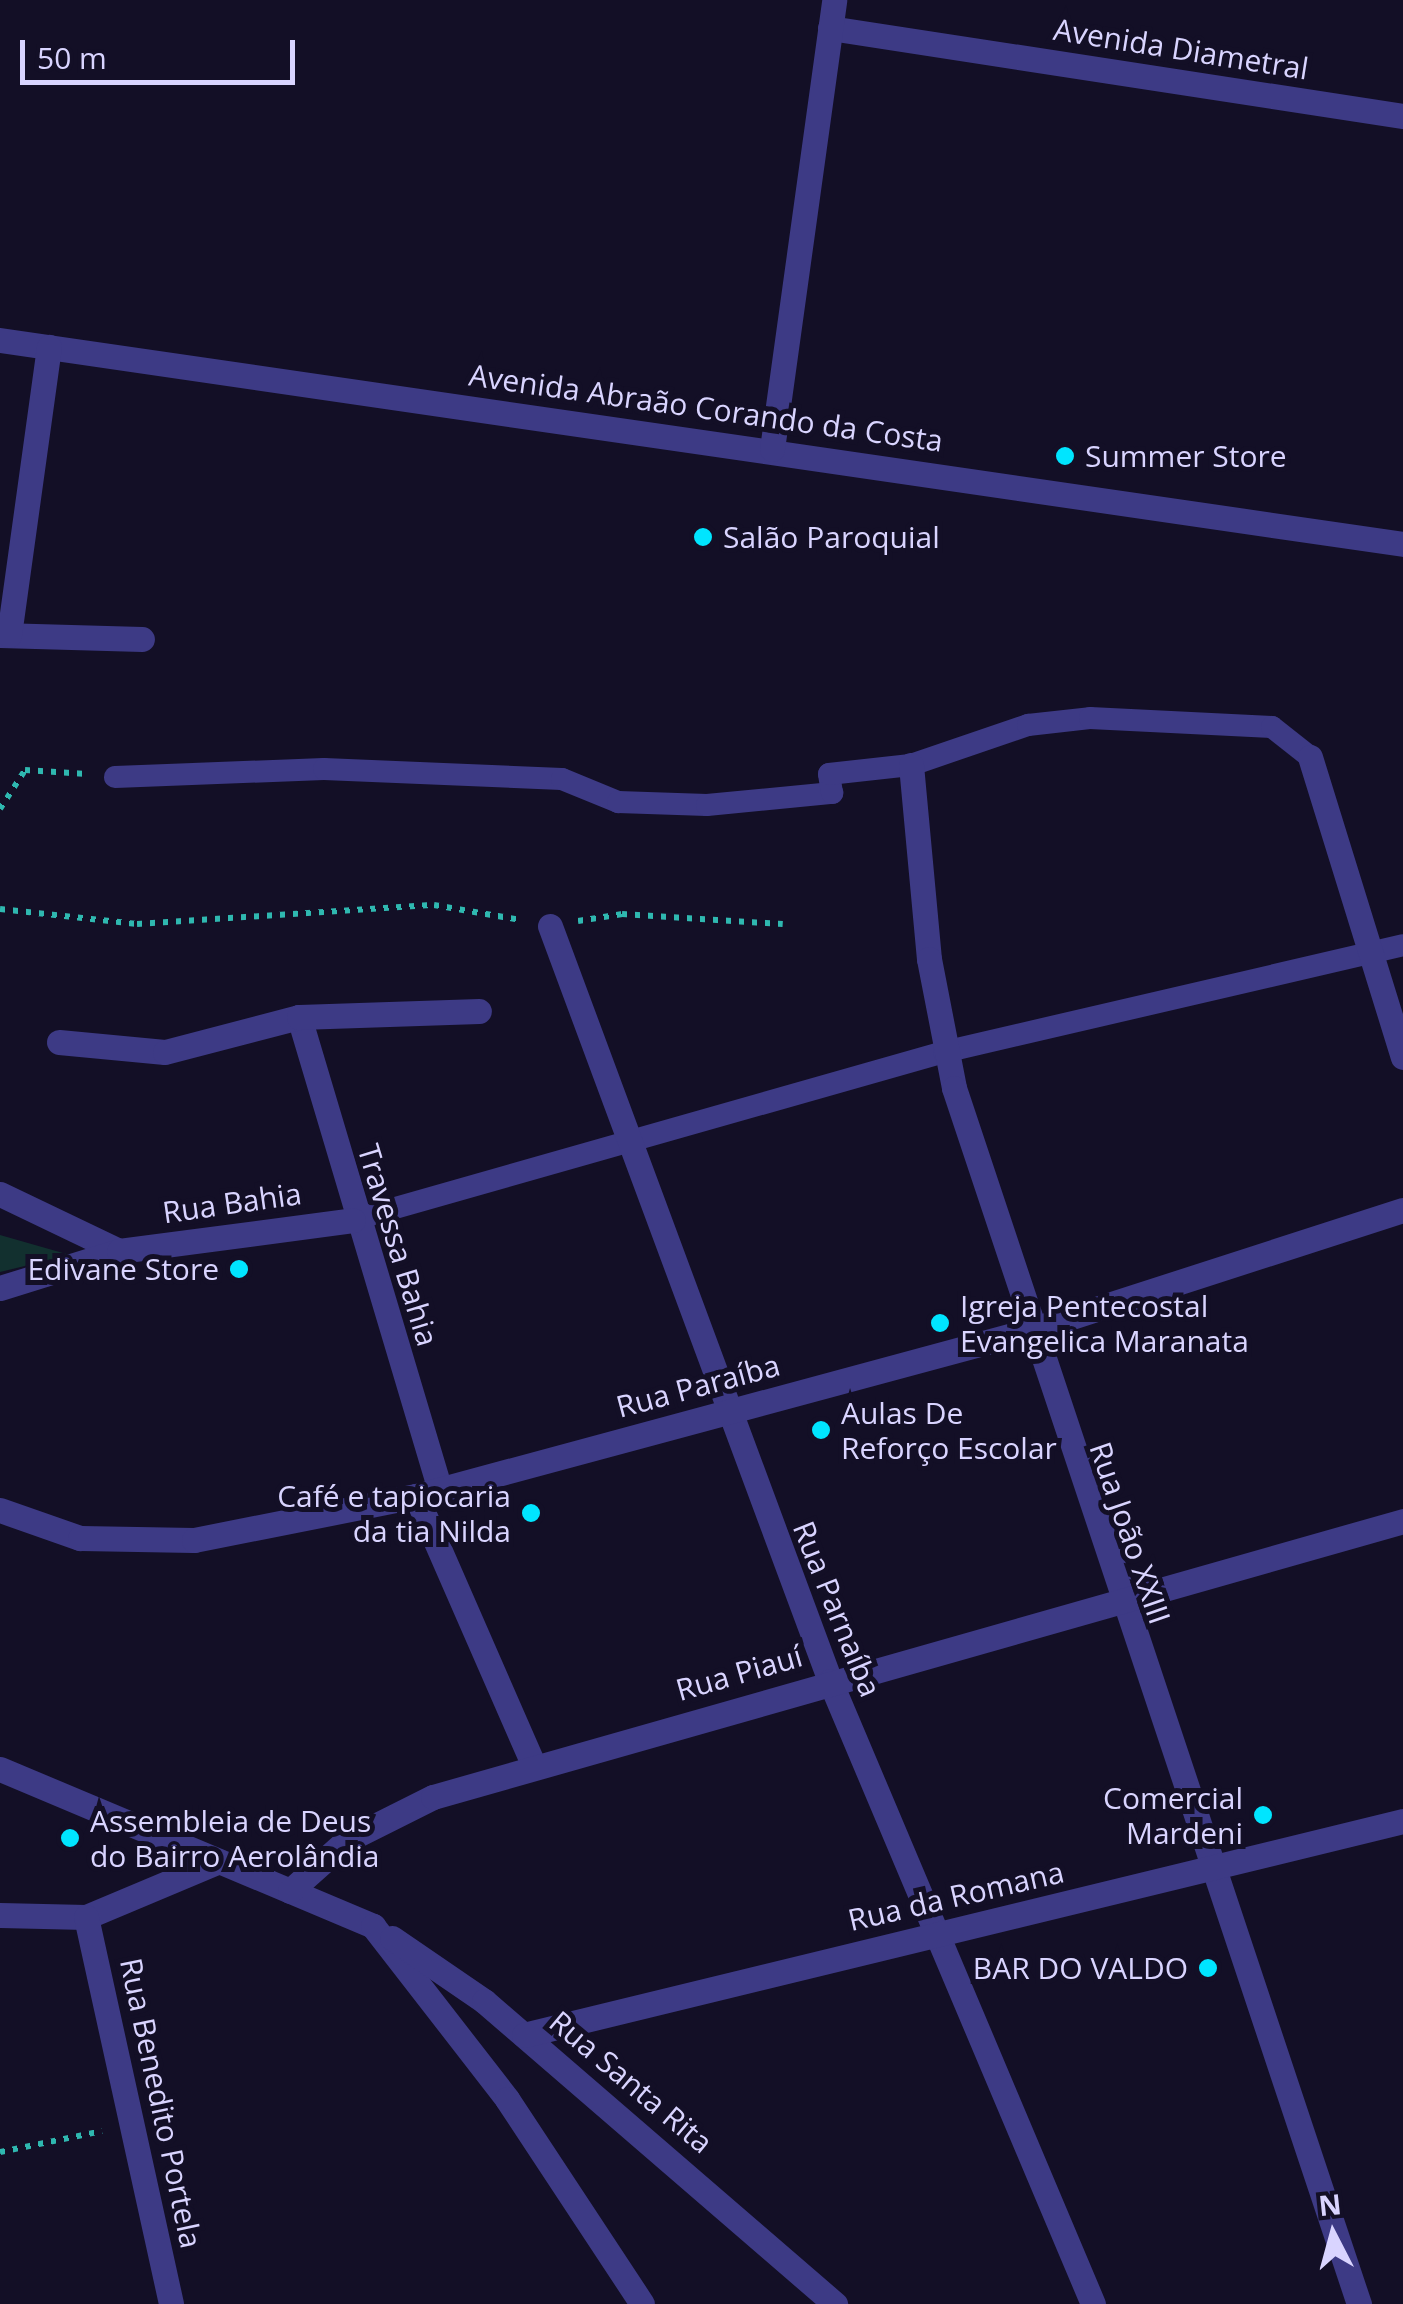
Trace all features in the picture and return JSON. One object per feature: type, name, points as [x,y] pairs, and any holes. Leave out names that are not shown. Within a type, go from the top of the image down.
[{"type":"street","points":[[772,449],[834,0]]},
{"type":"street","name":"Avenida Diametral","points":[[830,28],[1403,116]]},
{"type":"street","name":"Avenida Abraão Corando da Costa","points":[[0,340],[772,449],[1403,544]]},
{"type":"street","points":[[49,347],[4,636],[142,639]]},
{"type":"street","points":[[1310,757],[1403,1057]]},
{"type":"street","name":"Rua João XXIII","points":[[911,765],[944,1052],[1028,1332],[1360,2304]]},
{"type":"street","name":"Rua Parnaíba","points":[[550,926],[726,1412],[830,1681],[1093,2304]]},
{"type":"street","points":[[59,1042],[166,1052],[300,1018],[479,1011]]},
{"type":"street","name":"Travessa Bahia","points":[[300,1018],[428,1493],[533,1764]]},
{"type":"street","points":[[0,1194],[119,1251]]},
{"type":"street","name":"Rua Paraíba","points":[[0,1510],[80,1538],[174,1541],[428,1493],[1028,1332],[1403,1210]]},
{"type":"street","name":"Rua Bahia","points":[[0,1288],[119,1251],[353,1220]]},
{"type":"street","name":"Rua Piauí","points":[[290,1891],[372,1824],[533,1764],[1403,1521]]},
{"type":"street","name":"Rua Santa Rita","points":[[0,1769],[373,1926],[524,2034],[835,2304]]},
{"type":"street","name":"Rua da Romana","points":[[524,2034],[1403,1821]]},
{"type":"street","points":[[0,1915],[86,1917],[219,1862]]},
{"type":"street","name":"Rua Benedito Portela","points":[[86,1917],[171,2304]]},
{"type":"street","points":[[373,1926],[507,2099],[642,2304]]},
{"type":"lane","points":[[115,777],[324,769],[562,778],[618,802],[707,805],[832,793],[828,774],[911,765],[1028,725],[1090,718],[1272,727],[1310,757]]},
{"type":"lane","points":[[353,1220],[944,1052],[1403,945]]},
{"type":"path","points":[[0,809],[25,770],[115,777]]},
{"type":"path","points":[[0,909],[138,924],[434,905],[550,926],[622,914],[783,924]]},
{"type":"path","points":[[0,2152],[134,2124]]},
{"type":"green space","points":[[0,1235],[70,1255],[0,1272]]},
{"type":"place","name":"Summer Store","points":[[1065,456]]},
{"type":"place","name":"Salão Paroquial","points":[[703,537]]},
{"type":"place","name":"Edivane Store","points":[[239,1269]]},
{"type":"place","name":"Igreja Pentecostal Evangelica Maranata","points":[[940,1323]]},
{"type":"place","name":"Aulas De Reforço Escolar","points":[[821,1430]]},
{"type":"place","name":"Café e tapiocaria da tia Nilda","points":[[531,1513]]},
{"type":"place","name":"Comercial Mardeni","points":[[1263,1815]]},
{"type":"place","name":"Assembleia de Deus do Bairro Aerolândia","points":[[70,1838]]},
{"type":"place","name":"BAR DO VALDO","points":[[1208,1968]]}]
